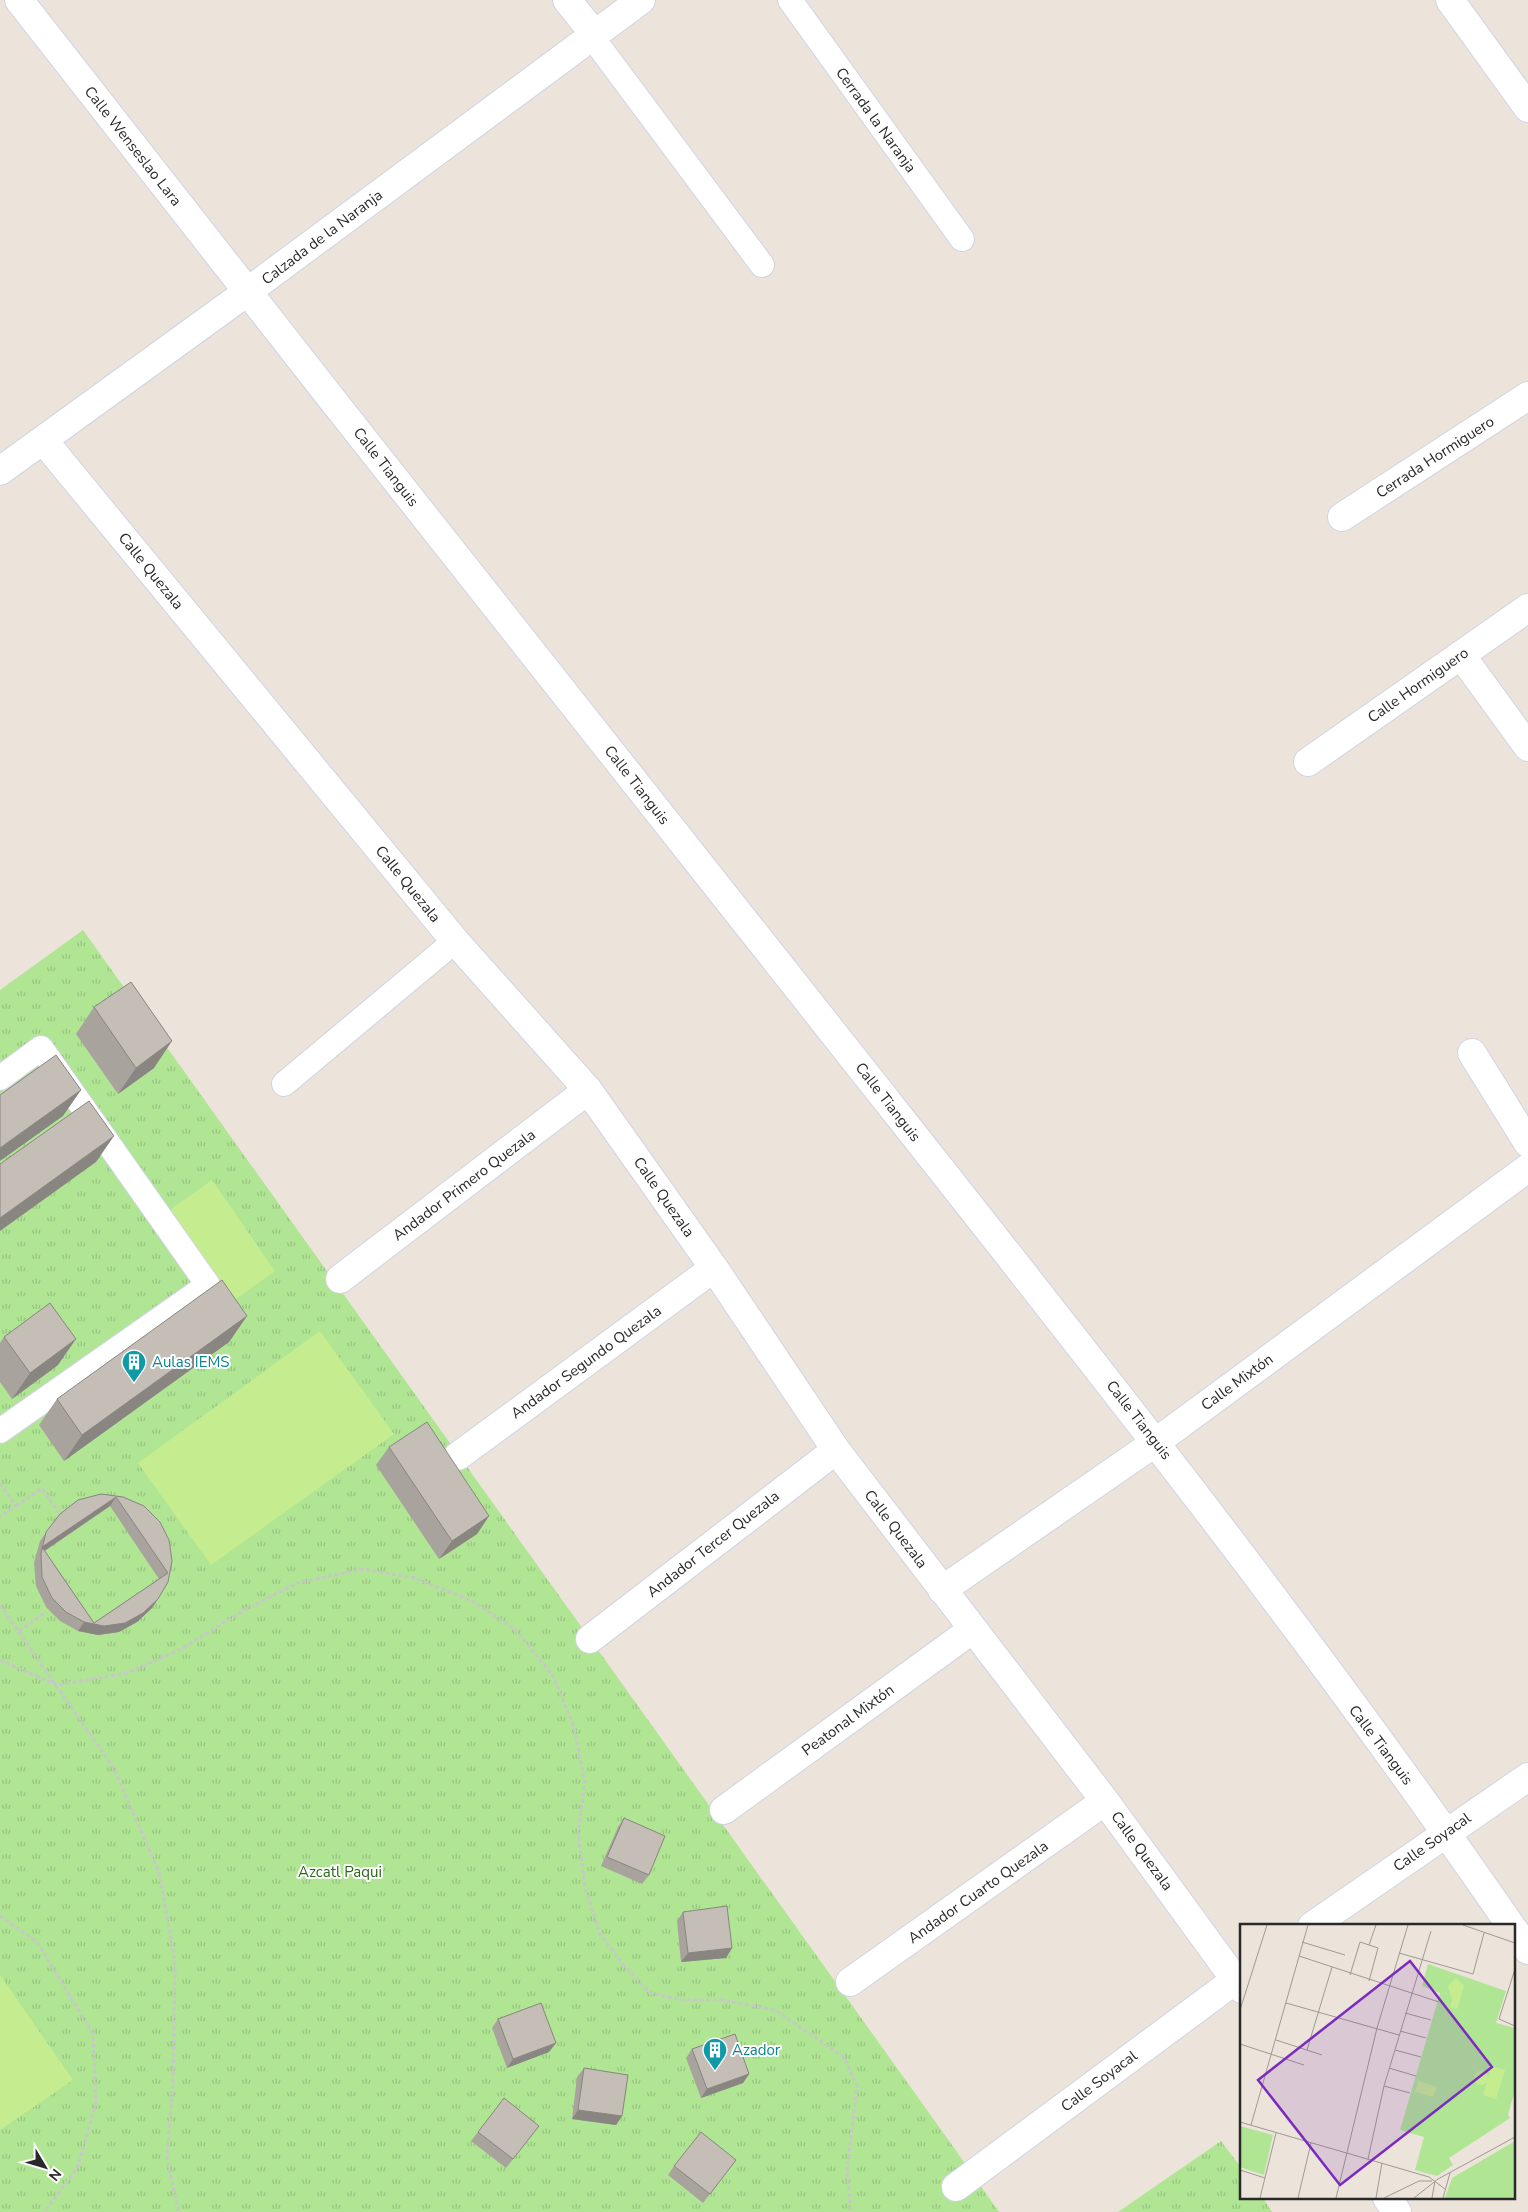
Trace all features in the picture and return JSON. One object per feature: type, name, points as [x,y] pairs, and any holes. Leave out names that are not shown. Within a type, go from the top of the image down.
[{"type":"street","name":"Calle Wenseslao Lara","points":[[20,0],[247,292]]},
{"type":"street","points":[[567,0],[593,36]]},
{"type":"street","name":"Calzada de la Naranja","points":[[0,471],[247,292],[642,0]]},
{"type":"street","points":[[1450,0],[1528,108]]},
{"type":"street","name":"Calle Tianguis","points":[[247,292],[1156,1442],[1446,1832],[1510,1924]]},
{"type":"street","name":"Cerrada Hormiguero","points":[[1342,517],[1528,396]]},
{"type":"street","name":"Calle Quezala","points":[[43,440],[455,941],[588,1090],[714,1268],[836,1450],[1240,1981]]},
{"type":"street","name":"Calle Hormiguero","points":[[1308,762],[1528,608]]},
{"type":"street","points":[[1461,655],[1528,747]]},
{"type":"street","points":[[1472,1053],[1528,1143]]},
{"type":"street","name":"Andador Primero Quezala","points":[[340,1279],[588,1090]]},
{"type":"street","name":"Calle Mixtón","points":[[942,1590],[1156,1442],[1528,1168]]},
{"type":"street","name":"Andador Segundo Quezala","points":[[458,1456],[714,1268]]},
{"type":"street","name":"Andador Tercer Quezala","points":[[590,1639],[836,1450]]},
{"type":"street","name":"Peatonal Mixtón","points":[[724,1810],[973,1629]]},
{"type":"street","name":"Calle Soyacal","points":[[1315,1924],[1528,1777]]},
{"type":"street","name":"Andador Cuarto Quezala","points":[[850,1982],[1105,1802]]},
{"type":"street","points":[[1516,1933],[1528,1950]]},
{"type":"street","name":"Calle Soyacal","points":[[956,2187],[1240,1981]]},
{"type":"street","points":[[1388,2200],[1397,2212]]},
{"type":"lane","name":"Cerrada la Naranja","points":[[790,0],[962,240]]},
{"type":"lane","points":[[593,36],[762,265]]},
{"type":"lane","points":[[284,1084],[455,941]]},
{"type":"lane","points":[[0,1078],[41,1048],[140,1185],[208,1285],[0,1431]]},
{"type":"path","points":[[0,1482],[16,1506]]},
{"type":"path","points":[[0,1517],[42,1488],[59,1513]]},
{"type":"path","points":[[0,1660],[57,1685],[127,1673],[181,1649],[243,1611],[297,1583],[363,1569],[424,1581],[472,1601],[516,1630],[553,1676],[574,1727],[585,1783],[578,1832],[585,1887],[600,1934],[624,1966],[650,1993],[683,2000],[722,2000],[775,2010],[844,2057],[857,2086],[847,2171],[851,2212]]},
{"type":"path","points":[[0,1605],[113,1767],[159,1872],[175,1961],[173,2082],[167,2160],[179,2212]]},
{"type":"path","points":[[19,1631],[46,1612]]},
{"type":"path","points":[[0,1916],[37,1942],[93,2034],[96,2103],[77,2169],[44,2212]]},
{"type":"green space","name":"Azcatl Paqui","points":[[83,930],[999,2212],[0,2212],[0,990]]},
{"type":"green space","points":[[212,1180],[275,1271],[233,1301],[170,1210]]},
{"type":"green space","points":[[320,1331],[394,1434],[211,1565],[138,1463]]},
{"type":"green space","points":[[0,1975],[73,2080],[0,2130]]},
{"type":"green space","points":[[1221,2141],[1240,2166],[1240,2200],[1264,2200],[1272,2212],[1118,2212]]},
{"type":"building","points":[[131,982],[172,1041],[136,1068],[94,1007]]},
{"type":"building","points":[[56,1055],[81,1090],[0,1148],[0,1095]]},
{"type":"building","points":[[89,1101],[114,1136],[0,1218],[0,1164]]},
{"type":"building","name":"Aulas IEMS","points":[[222,1280],[247,1316],[82,1435],[57,1399]]},
{"type":"building","points":[[50,1303],[76,1339],[30,1373],[4,1337]]},
{"type":"building","points":[[427,1422],[489,1516],[452,1541],[389,1447]]},
{"type":"building","points":[[101,1494],[123,1497],[144,1506],[160,1522],[169,1540],[172,1561],[168,1582],[158,1599],[143,1613],[125,1623],[104,1626],[84,1622],[66,1612],[52,1598],[42,1577],[42,1548],[94,1623],[168,1573],[116,1497],[43,1547],[46,1532],[60,1514],[78,1500]]},
{"type":"building","points":[[624,1818],[665,1836],[649,1875],[607,1857]]},
{"type":"building","points":[[727,1906],[732,1948],[688,1953],[683,1912]]},
{"type":"building","points":[[541,2003],[556,2043],[513,2059],[498,2019]]},
{"type":"building","name":"Azador","points":[[735,2034],[749,2074],[707,2089],[692,2049]]},
{"type":"building","points":[[584,2068],[628,2075],[622,2116],[578,2110]]},
{"type":"building","points":[[504,2098],[539,2126],[513,2159],[478,2132]]},
{"type":"building","points":[[701,2132],[736,2160],[710,2194],[674,2166]]},
{"type":"place","name":"Aulas IEMS","points":[[134,1383]]},
{"type":"place","name":"Azador","points":[[715,2071]]}]
